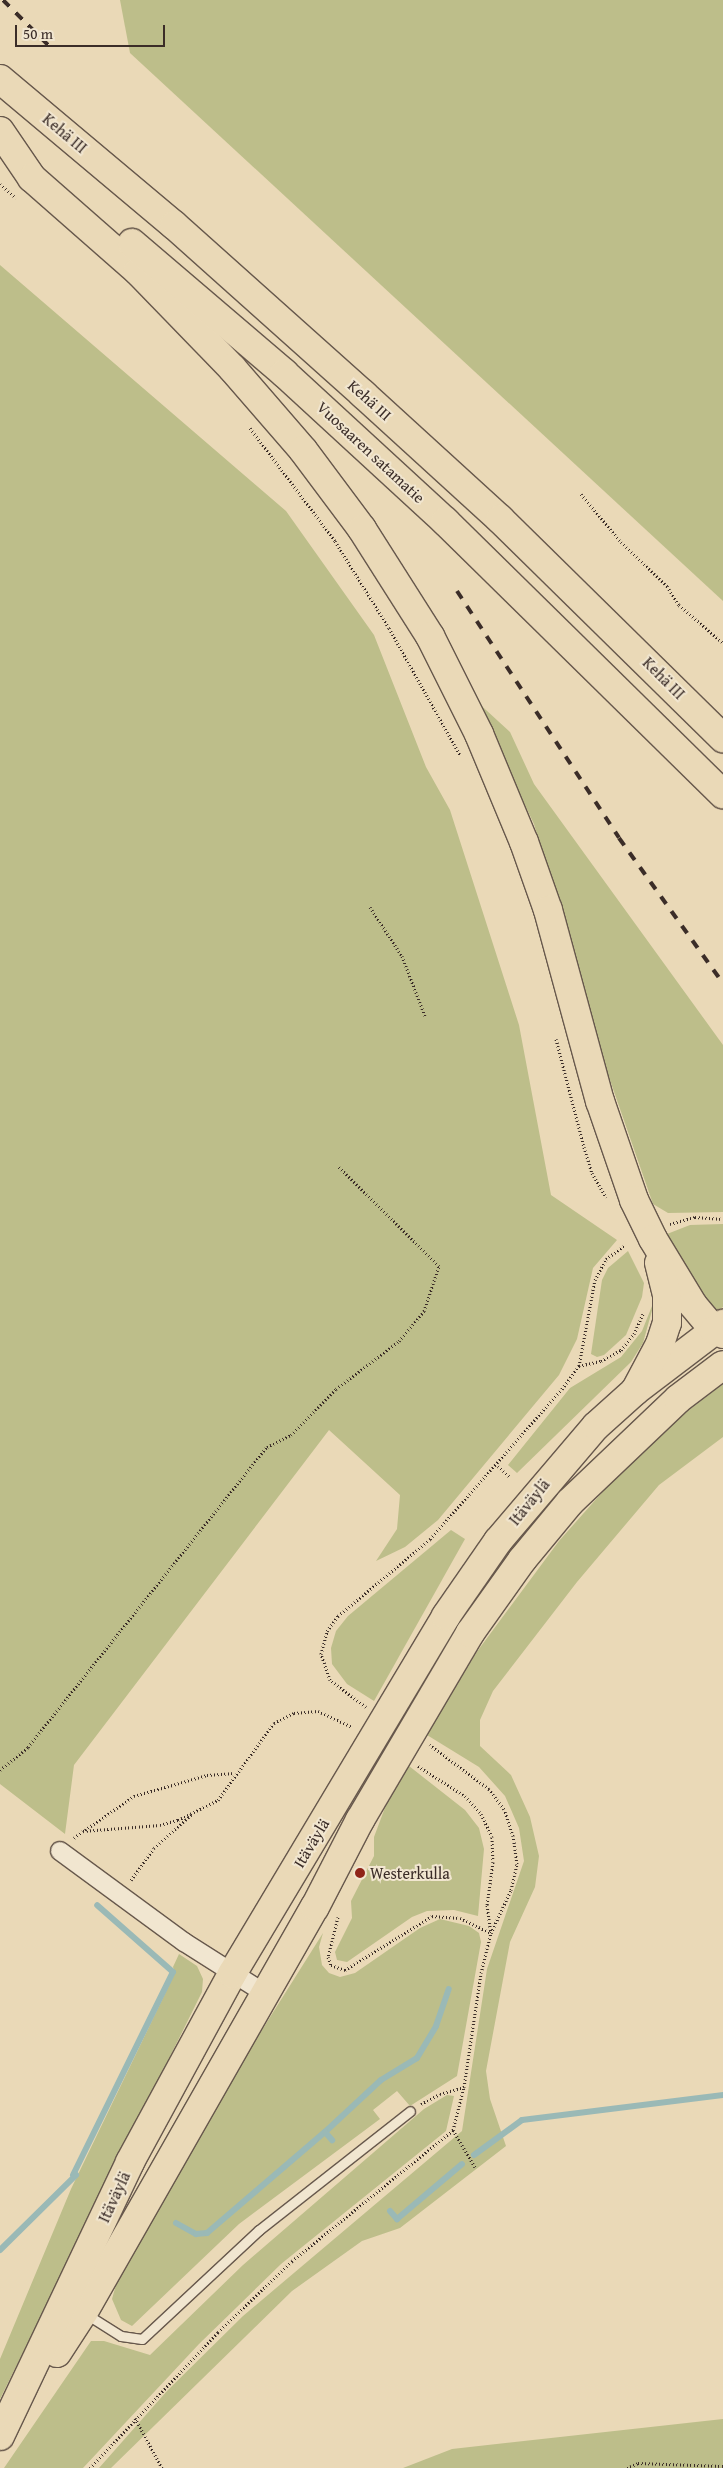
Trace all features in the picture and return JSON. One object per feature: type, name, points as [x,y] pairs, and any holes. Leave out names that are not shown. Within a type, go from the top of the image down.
[{"type":"main road","name":"Kehä III","points":[[0,79],[174,225],[363,394],[500,520],[723,738]]},
{"type":"main road","name":"Vuosaaren satamatie","points":[[0,130],[284,373],[445,521],[723,794]]},
{"type":"main road","points":[[0,130],[32,178],[138,271],[232,368],[303,450],[362,529],[430,636],[479,734],[524,842],[548,910],[620,1163],[658,1233],[693,1305],[720,1329]]},
{"type":"main road","points":[[635,1391],[660,1344],[667,1322],[667,1295],[658,1233]]},
{"type":"main road","name":"Itäväylä","points":[[0,2436],[130,2162],[232,1974],[446,1616],[492,1549],[550,1477],[596,1426],[635,1391],[720,1329]]},
{"type":"main road","name":"Itäväylä","points":[[0,2436],[84,2312],[266,1994],[360,1820],[470,1633],[522,1560],[570,1502],[622,1450],[678,1399],[723,1365]]},
{"type":"street","points":[[60,1850],[232,1974],[266,1994]]},
{"type":"lane","points":[[84,2312],[121,2336],[142,2339],[259,2230],[410,2111]]},
{"type":"path","points":[[0,184],[22,203]]},
{"type":"path","points":[[246,423],[335,541],[389,628],[465,764]]},
{"type":"path","points":[[581,494],[621,542],[667,586],[678,605],[723,643]]},
{"type":"path","points":[[370,908],[402,956],[425,1016]]},
{"type":"path","points":[[555,1033],[592,1173],[611,1204]]},
{"type":"path","points":[[0,1770],[28,1747],[267,1446],[291,1436],[336,1389],[399,1341],[424,1311],[439,1266],[338,1166]]},
{"type":"path","points":[[658,1233],[694,1217],[723,1219]]},
{"type":"path","points":[[370,1710],[330,1680],[321,1654],[327,1631],[338,1616],[430,1539],[497,1466],[579,1366],[587,1338],[596,1280],[606,1259],[625,1245]]},
{"type":"path","points":[[579,1366],[602,1361],[621,1350],[634,1334],[644,1312]]},
{"type":"path","points":[[497,1466],[510,1477]]},
{"type":"path","points":[[83,1831],[160,1825],[195,1812],[218,1800],[274,1723],[294,1713],[318,1711],[360,1731]]},
{"type":"path","points":[[90,2468],[135,2418],[292,2261],[452,2130],[464,2087],[481,1973],[491,1933],[511,1890],[517,1864],[513,1836],[504,1809],[488,1789],[463,1767],[426,1743]]},
{"type":"path","points":[[415,1764],[465,1796],[481,1814],[488,1830],[493,1862],[486,1905],[491,1933]]},
{"type":"path","points":[[60,1850],[83,1831],[134,1796],[207,1775],[236,1773]]},
{"type":"path","points":[[120,1894],[154,1848],[195,1812]]},
{"type":"path","points":[[340,1912],[328,1957],[331,1965],[345,1970],[432,1916],[460,1918],[491,1933]]},
{"type":"path","points":[[410,2111],[440,2094],[464,2087]]},
{"type":"path","points":[[452,2130],[474,2168]]},
{"type":"path","points":[[135,2418],[162,2468]]},
{"type":"path","points":[[626,2468],[638,2463],[723,2466]]},
{"type":"green space","points":[[120,0],[723,0],[723,601],[130,53]]},
{"type":"green space","points":[[0,265],[286,511],[374,635],[426,767],[450,810],[519,1025],[551,1195],[617,1240],[593,1268],[577,1339],[559,1375],[438,1520],[405,1547],[376,1561],[397,1529],[400,1495],[329,1430],[74,1765],[65,1834],[0,1784]]},
{"type":"green space","points":[[474,699],[510,732],[534,784],[723,1045],[723,1212],[668,1213],[653,1204],[594,1034],[534,824]]},
{"type":"green space","points":[[723,1224],[723,1307],[717,1311],[711,1311],[676,1255],[667,1234],[690,1225]]},
{"type":"green space","points":[[628,1251],[644,1283],[642,1297],[626,1335],[604,1355],[597,1357],[591,1354],[602,1280],[608,1268]]},
{"type":"green space","points":[[656,1296],[643,1343],[631,1362],[517,1473],[508,1465],[570,1388],[621,1357],[642,1331]]},
{"type":"green space","points":[[723,1384],[723,1437],[659,1485],[577,1582],[493,1691],[480,1720],[480,1746],[511,1775],[530,1817],[539,1856],[535,1887],[510,1942],[486,2071],[490,2099],[506,2146],[400,2228],[362,2241],[292,2291],[111,2468],[99,2468],[167,2391],[243,2316],[462,2131],[487,1969],[524,1861],[519,1828],[505,1796],[479,1767],[427,1735],[476,1653],[559,1541],[614,1479],[673,1422]]},
{"type":"green space","points":[[451,1530],[465,1539],[374,1701],[347,1684],[332,1664],[331,1648],[336,1631],[348,1616]]},
{"type":"green space","points":[[409,1766],[465,1810],[479,1828],[484,1849],[478,1916],[454,1910],[427,1911],[412,1917],[347,1962],[337,1960],[335,1952],[352,1918],[351,1901],[374,1856],[374,1837],[386,1805]]},
{"type":"green space","points":[[440,1919],[469,1926],[479,1933],[481,1942],[457,2076],[410,2106],[397,2091],[373,2110],[380,2119],[239,2224],[132,2326],[121,2320],[112,2299],[118,2278],[194,2138],[323,1933],[319,1947],[322,1965],[329,1973],[340,1977],[355,1973],[420,1928]]},
{"type":"green space","points":[[179,1954],[197,1966],[203,1979],[202,1992],[0,2399],[0,2359],[71,2189],[175,1973],[173,1967]]},
{"type":"green space","points":[[447,2095],[454,2096],[446,2131],[281,2264],[199,2344],[83,2468],[4,2468],[91,2341],[104,2341],[150,2355],[243,2265],[424,2109]]},
{"type":"green space","points":[[723,2419],[723,2468],[403,2468],[452,2449]]},
{"type":"waterway","points":[[73,2175],[173,1972],[97,1905]]},
{"type":"waterway","points":[[325,2132],[381,2080],[417,2058],[436,2026],[449,1989]]},
{"type":"waterway","points":[[474,2155],[522,2120],[723,2095]]},
{"type":"waterway","points":[[176,2223],[196,2234],[207,2233],[325,2132],[332,2140]]},
{"type":"waterway","points":[[390,2211],[397,2219],[462,2164]]},
{"type":"waterway","points":[[0,2250],[76,2175]]},
{"type":"railway","points":[[3,0],[53,50]]},
{"type":"railway","points":[[457,591],[619,838],[723,983]]},
{"type":"place","name":"Westerkulla","points":[[360,1873]]}]
